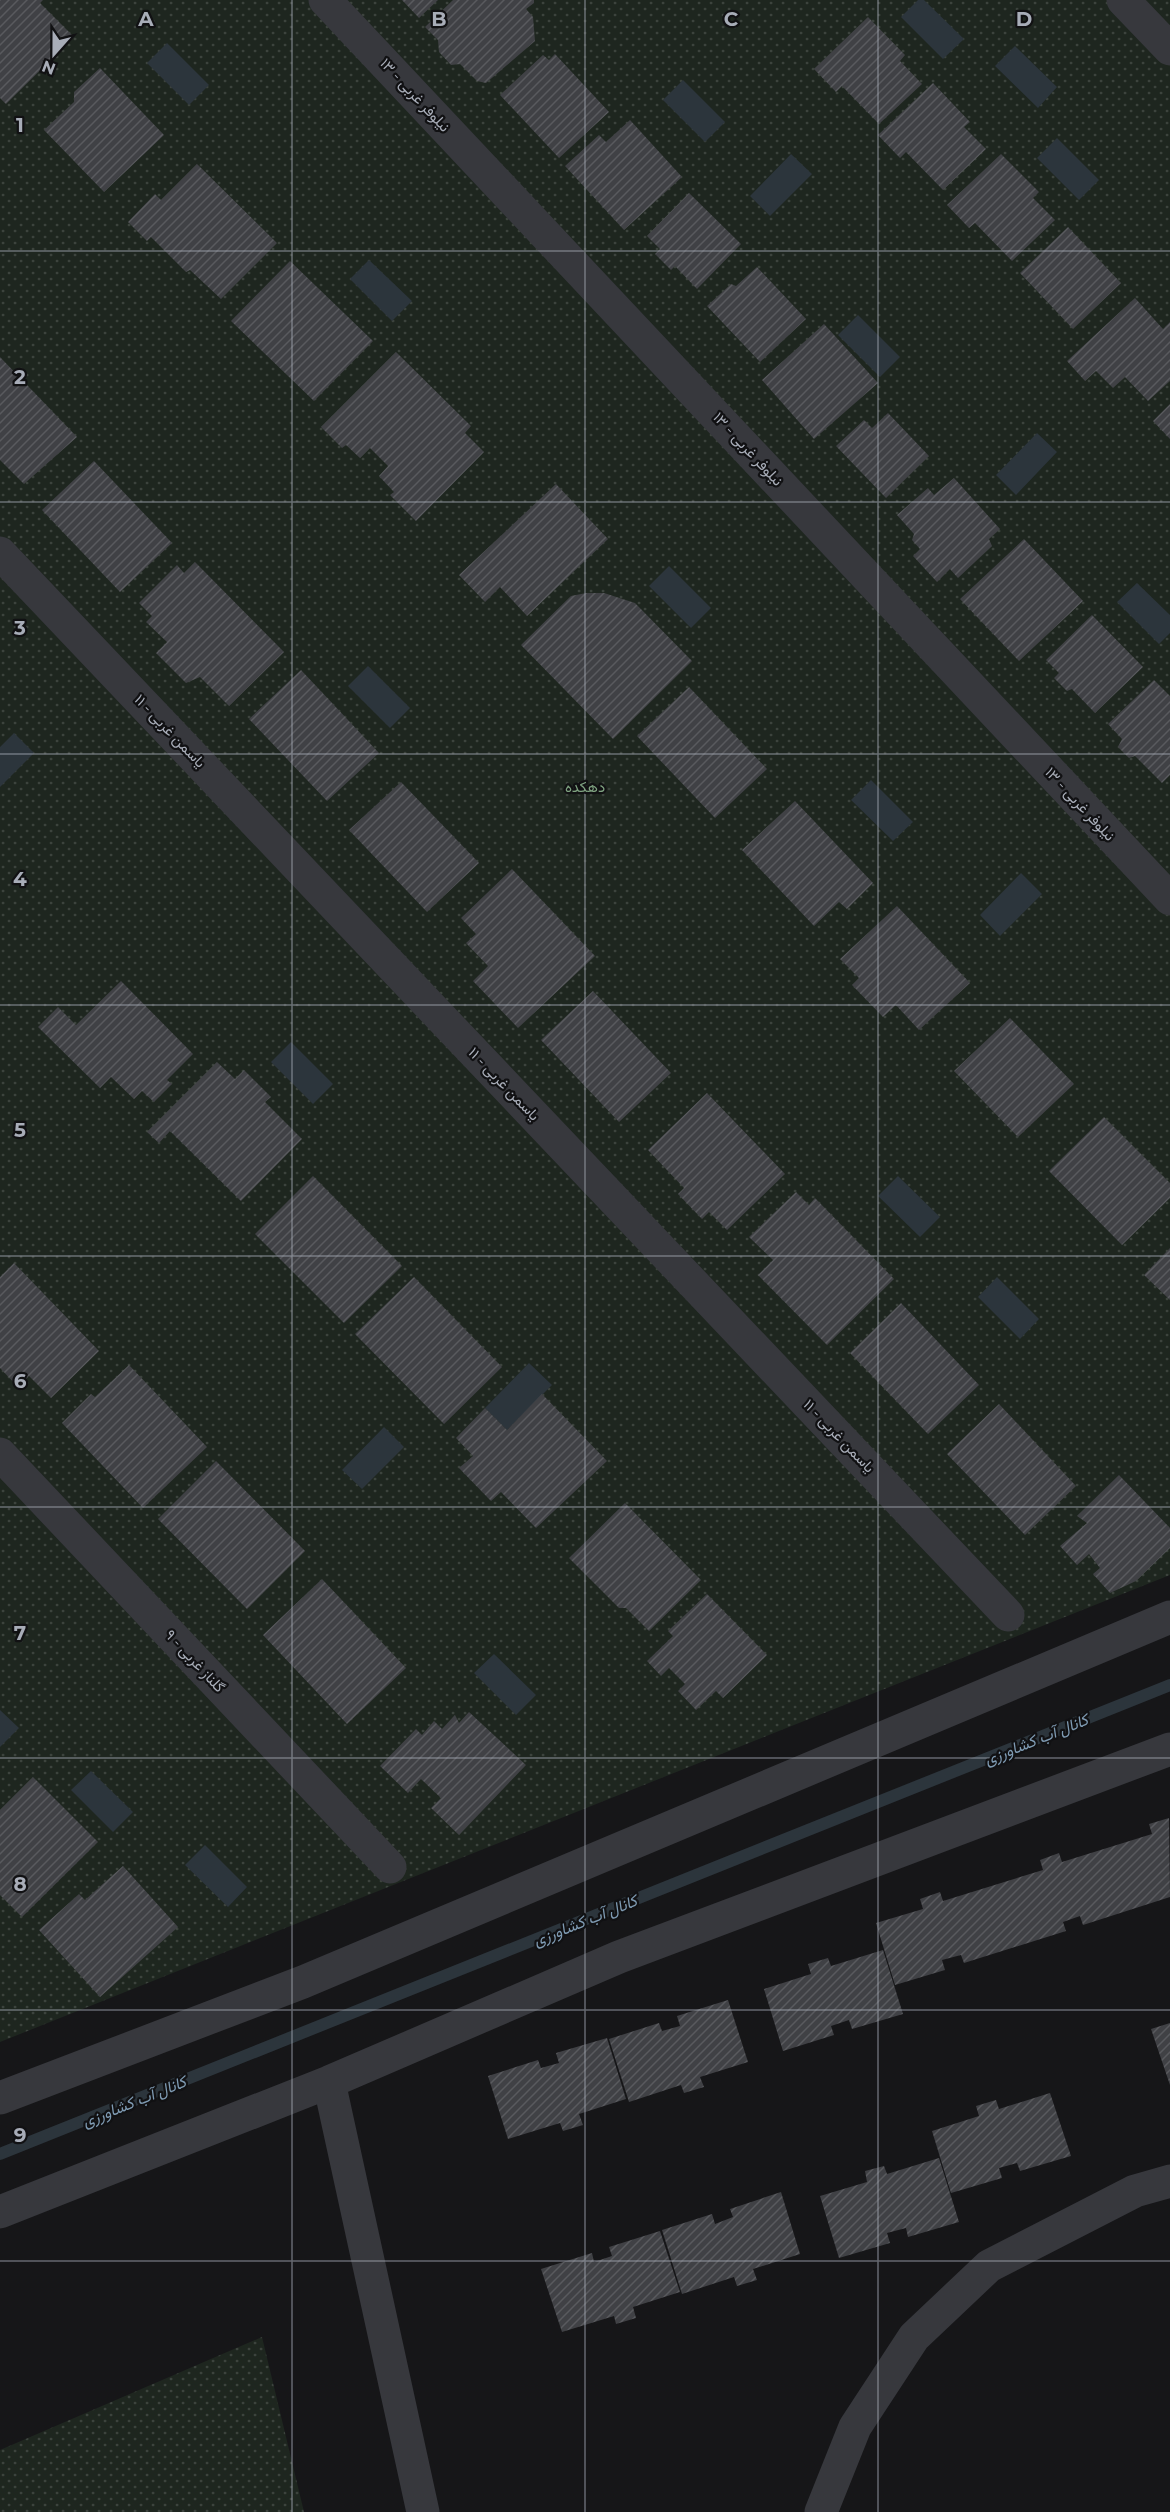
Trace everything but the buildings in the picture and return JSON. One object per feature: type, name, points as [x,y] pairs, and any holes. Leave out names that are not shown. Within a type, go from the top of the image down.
[{"type":"street","name":"نیلوفر غربی - ۱۳","points":[[325,0],[1170,899]]},
{"type":"street","points":[[1124,0],[1170,49]]},
{"type":"street","name":"یاسمن غربی - ۱۱","points":[[0,553],[1008,1615]]},
{"type":"street","name":"گلناز غربی - ۹","points":[[0,1454],[390,1867]]},
{"type":"street","points":[[0,2098],[303,1982],[1170,1617]]},
{"type":"street","points":[[0,2212],[329,2082],[619,1958],[1170,1749]]},
{"type":"street","points":[[329,2082],[423,2512]]},
{"type":"street","points":[[821,2512],[855,2427],[914,2337],[990,2266],[1135,2192],[1170,2181]]},
{"type":"green space","name":"دهکده","points":[[0,0],[1170,0],[1170,1575],[0,2042]]},
{"type":"green space","points":[[262,2337],[304,2512],[0,2512],[0,2450]]},
{"type":"shaded area","points":[[918,0],[924,0],[964,39],[943,59],[901,17]]},
{"type":"shaded area","points":[[167,43],[209,85],[189,105],[147,63]]},
{"type":"shaded area","points":[[1015,46],[1057,87],[1038,108],[995,66]]},
{"type":"shaded area","points":[[683,80],[725,122],[705,142],[663,100]]},
{"type":"shaded area","points":[[1057,138],[1099,180],[1079,200],[1037,158]]},
{"type":"shaded area","points":[[791,154],[812,174],[770,216],[750,196]]},
{"type":"shaded area","points":[[369,260],[412,301],[392,321],[350,279]]},
{"type":"shaded area","points":[[858,315],[900,357],[880,377],[838,335]]},
{"type":"shaded area","points":[[1037,433],[1057,452],[1016,495],[996,475]]},
{"type":"shaded area","points":[[669,566],[711,608],[691,628],[649,586]]},
{"type":"shaded area","points":[[1137,583],[1170,615],[1170,633],[1159,644],[1117,602]]},
{"type":"shaded area","points":[[368,666],[410,708],[390,728],[348,686]]},
{"type":"shaded area","points":[[14,733],[34,753],[0,787],[0,747]]},
{"type":"shaded area","points":[[871,780],[913,822],[893,841],[851,800]]},
{"type":"shaded area","points":[[1021,873],[1042,894],[1000,936],[980,915]]},
{"type":"shaded area","points":[[291,1042],[333,1084],[313,1104],[271,1062]]},
{"type":"shaded area","points":[[898,1176],[940,1217],[920,1237],[878,1196]]},
{"type":"shaded area","points":[[997,1277],[1039,1319],[1020,1339],[978,1297]]},
{"type":"shaded area","points":[[529,1363],[552,1385],[507,1430],[485,1408]]},
{"type":"shaded area","points":[[384,1427],[404,1447],[362,1489],[342,1470]]},
{"type":"shaded area","points":[[494,1654],[536,1695],[516,1715],[474,1673]]},
{"type":"shaded area","points":[[0,1710],[19,1728],[0,1747]]},
{"type":"shaded area","points":[[91,1771],[133,1812],[113,1832],[71,1790]]},
{"type":"shaded area","points":[[205,1845],[247,1887],[228,1907],[185,1865]]},
{"type":"waterway","name":"کانال آب کشاورزی","points":[[0,2154],[1170,1685]]}]
